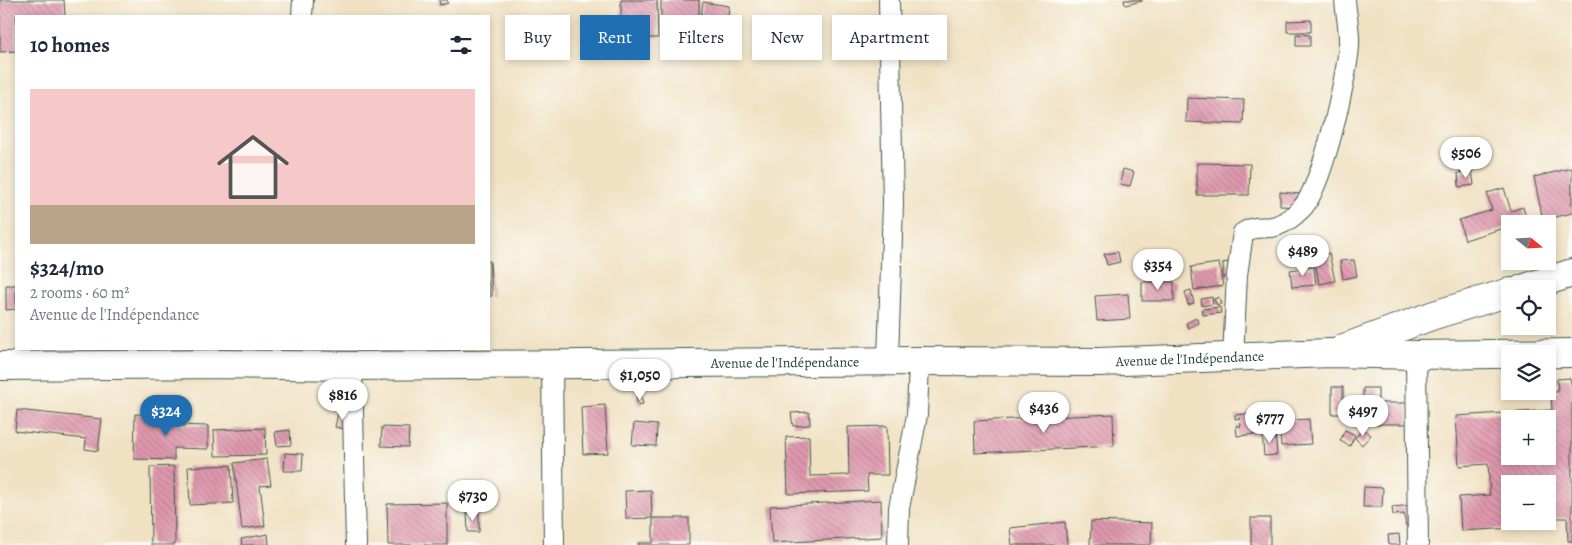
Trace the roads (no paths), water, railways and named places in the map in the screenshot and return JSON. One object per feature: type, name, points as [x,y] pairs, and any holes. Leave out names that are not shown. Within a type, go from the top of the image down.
[{"type":"main road","points":[[1550,280],[1572,273]]},
{"type":"main road","points":[[1330,353],[1434,315],[1501,295]]},
{"type":"main road","name":"Avenue de l'Indépendance","points":[[0,366],[223,356],[352,366],[888,361],[1099,362],[1330,353]]},
{"type":"main road","points":[[1330,353],[1416,355],[1572,353]]},
{"type":"street","points":[[302,15],[303,0]]},
{"type":"street","points":[[888,361],[893,203],[889,0]]},
{"type":"street","points":[[1233,358],[1237,275],[1243,234],[1254,227],[1276,226],[1292,218],[1304,207],[1317,182],[1338,108],[1350,45],[1345,0]]},
{"type":"street","points":[[1416,355],[1418,545]]},
{"type":"street","points":[[898,545],[899,508],[917,415],[919,361]]},
{"type":"street","points":[[552,364],[554,545]]},
{"type":"street","points":[[352,366],[356,545]]}]
